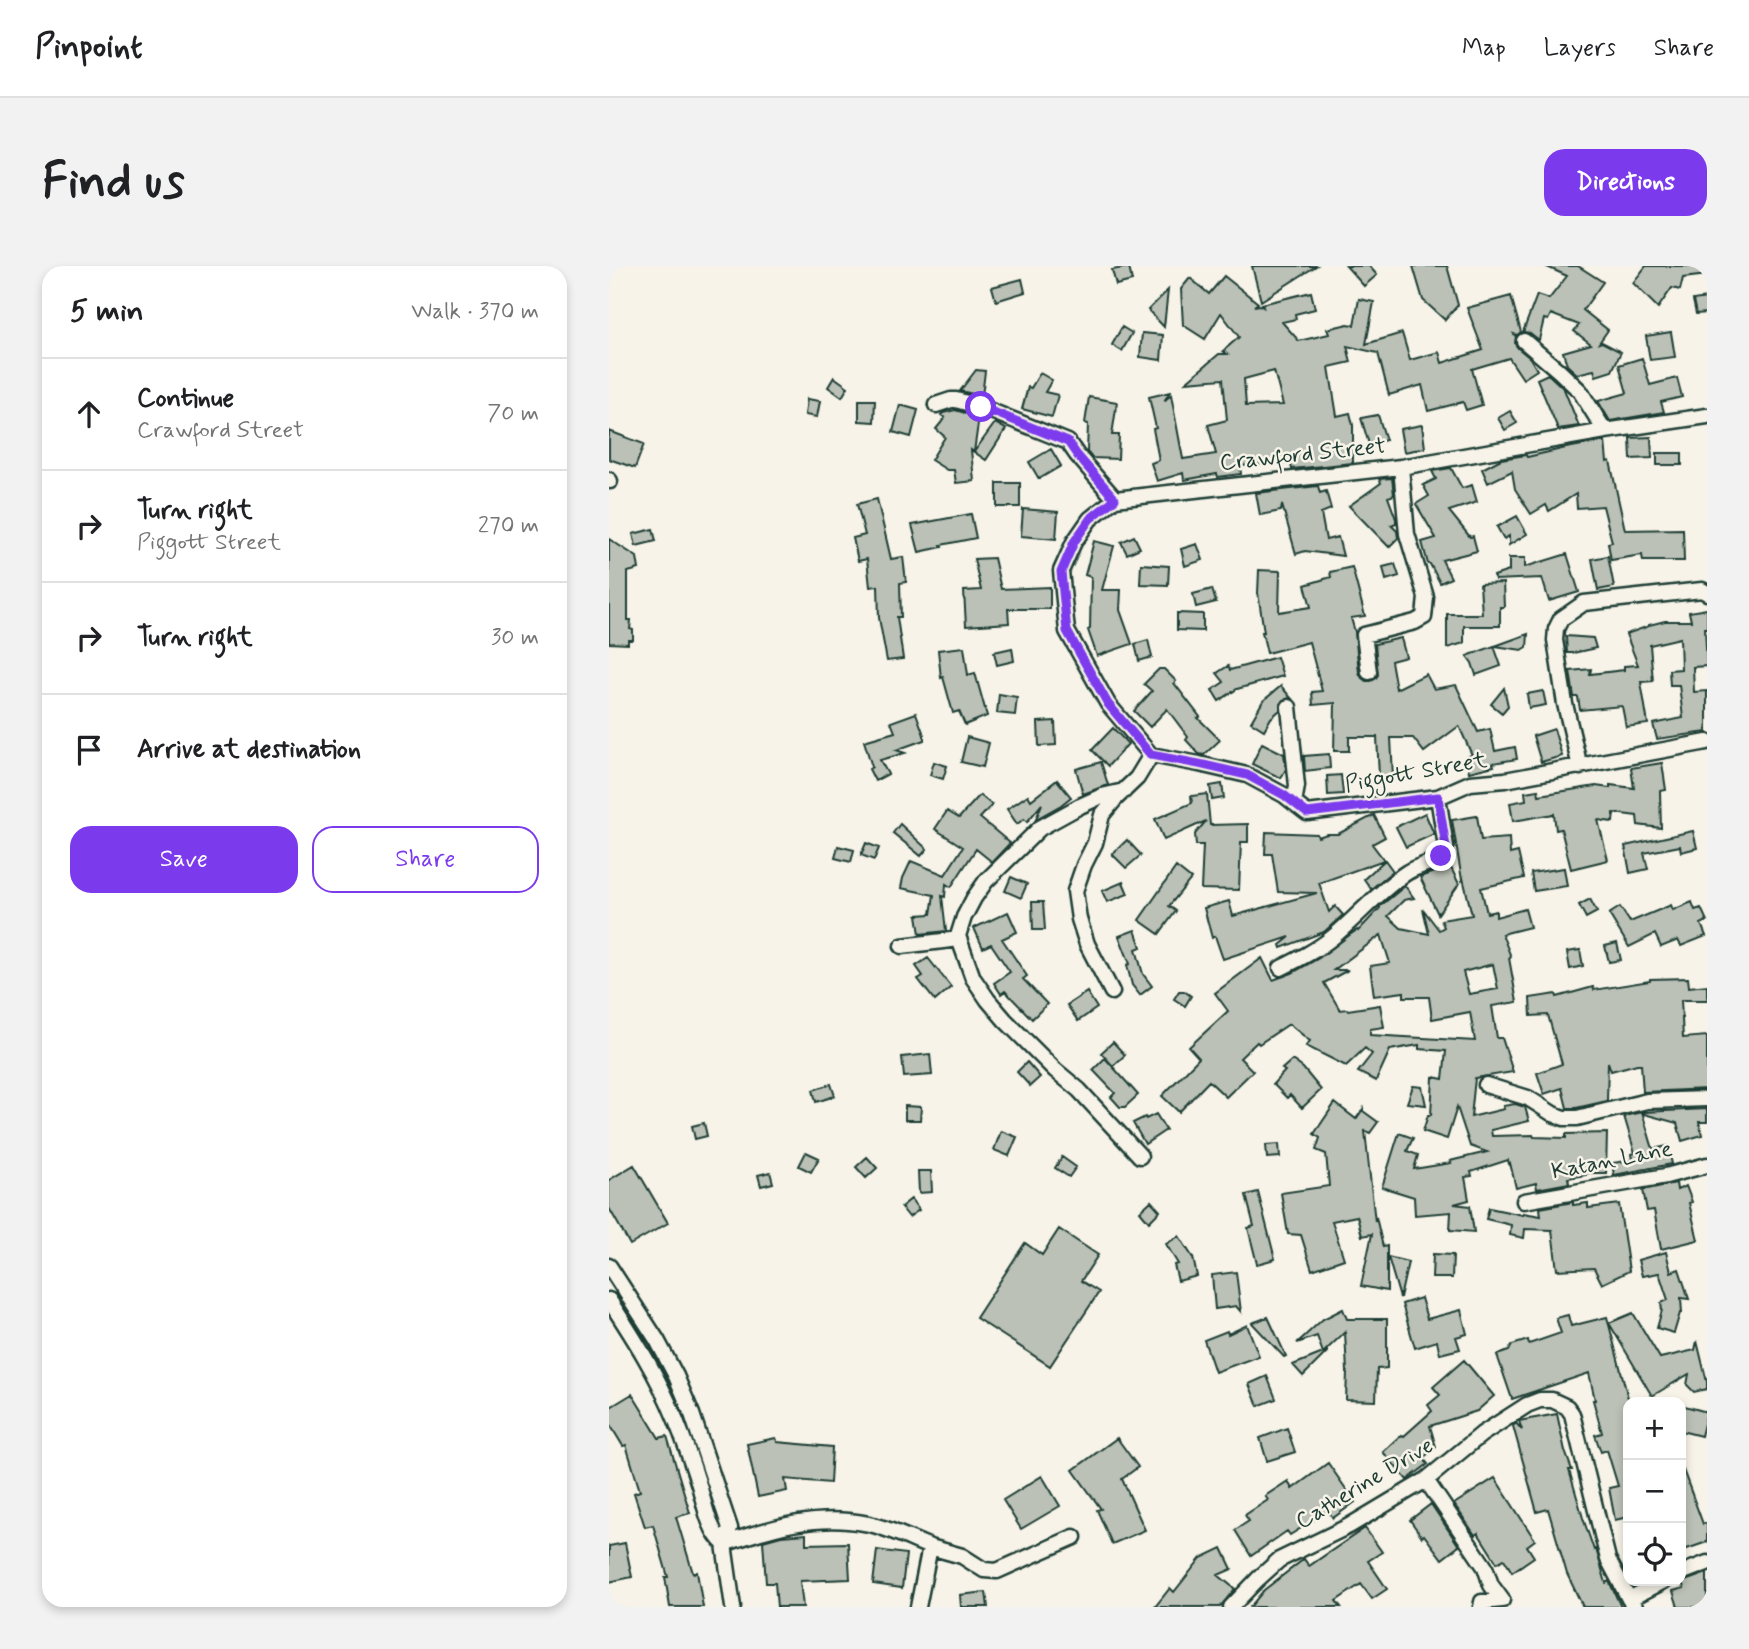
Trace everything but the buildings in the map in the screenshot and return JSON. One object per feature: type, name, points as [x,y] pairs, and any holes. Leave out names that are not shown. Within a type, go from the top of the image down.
[{"type":"street","points":[[1524,341],[1580,391],[1605,431]]},
{"type":"street","points":[[936,405],[956,400],[981,407],[1068,442],[1115,499],[1090,519],[1074,542],[1061,572],[1067,631],[1108,704],[1151,755],[1136,778],[1102,816],[1095,843],[1075,891],[1079,919],[1087,944],[1112,992]]},
{"type":"street","name":"Crawford Street","points":[[1115,499],[1401,467],[1707,416]]},
{"type":"street","points":[[1369,672],[1364,635],[1415,622],[1424,617],[1426,597],[1407,534],[1401,467]]},
{"type":"street","points":[[1580,767],[1565,704],[1555,640],[1561,619],[1584,603],[1702,590],[1707,593]]},
{"type":"street","points":[[1289,707],[1297,786],[1294,803]]},
{"type":"street","name":"Piggott Street","points":[[1151,755],[1247,775],[1284,795],[1307,813],[1438,797],[1470,783],[1505,780],[1707,742]]},
{"type":"street","points":[[1123,791],[1101,796],[1040,828],[986,881],[964,917],[958,936],[973,978],[988,1000],[1055,1070],[1079,1090],[1140,1156]]},
{"type":"street","points":[[1281,968],[1322,946],[1386,888],[1409,871],[1441,856],[1446,847],[1438,797]]},
{"type":"street","points":[[902,946],[959,939]]},
{"type":"street","points":[[1486,1085],[1528,1098],[1564,1118],[1577,1118],[1647,1101],[1707,1099]]},
{"type":"street","name":"Katan Lane","points":[[1524,1201],[1666,1176],[1707,1165]]},
{"type":"street","points":[[609,1266],[657,1339],[692,1414],[730,1528],[725,1544],[733,1607]]},
{"type":"street","points":[[609,1300],[641,1348],[660,1384],[685,1444],[712,1527],[725,1544]]},
{"type":"street","name":"Catherine Drive","points":[[1231,1607],[1279,1560],[1349,1526],[1426,1480],[1482,1434],[1527,1405],[1540,1400],[1552,1400],[1567,1407],[1572,1415],[1608,1559],[1632,1603]]},
{"type":"street","points":[[1426,1480],[1485,1567],[1491,1585],[1502,1600],[1482,1601],[1481,1607]]},
{"type":"street","points":[[725,1544],[783,1525],[837,1520],[870,1524],[962,1556],[983,1570],[997,1571],[1074,1537]]},
{"type":"street","points":[[918,1607],[930,1547]]},
{"type":"street","points":[[1686,1571],[1707,1563]]},
{"type":"street","points":[[1632,1603],[1657,1586]]},
{"type":"route","points":[[981,407],[1068,442],[1115,499],[1090,519],[1074,542],[1061,572],[1067,631],[1108,704],[1151,755],[1247,775],[1284,795],[1307,813],[1438,797],[1446,847],[1441,856]]}]
